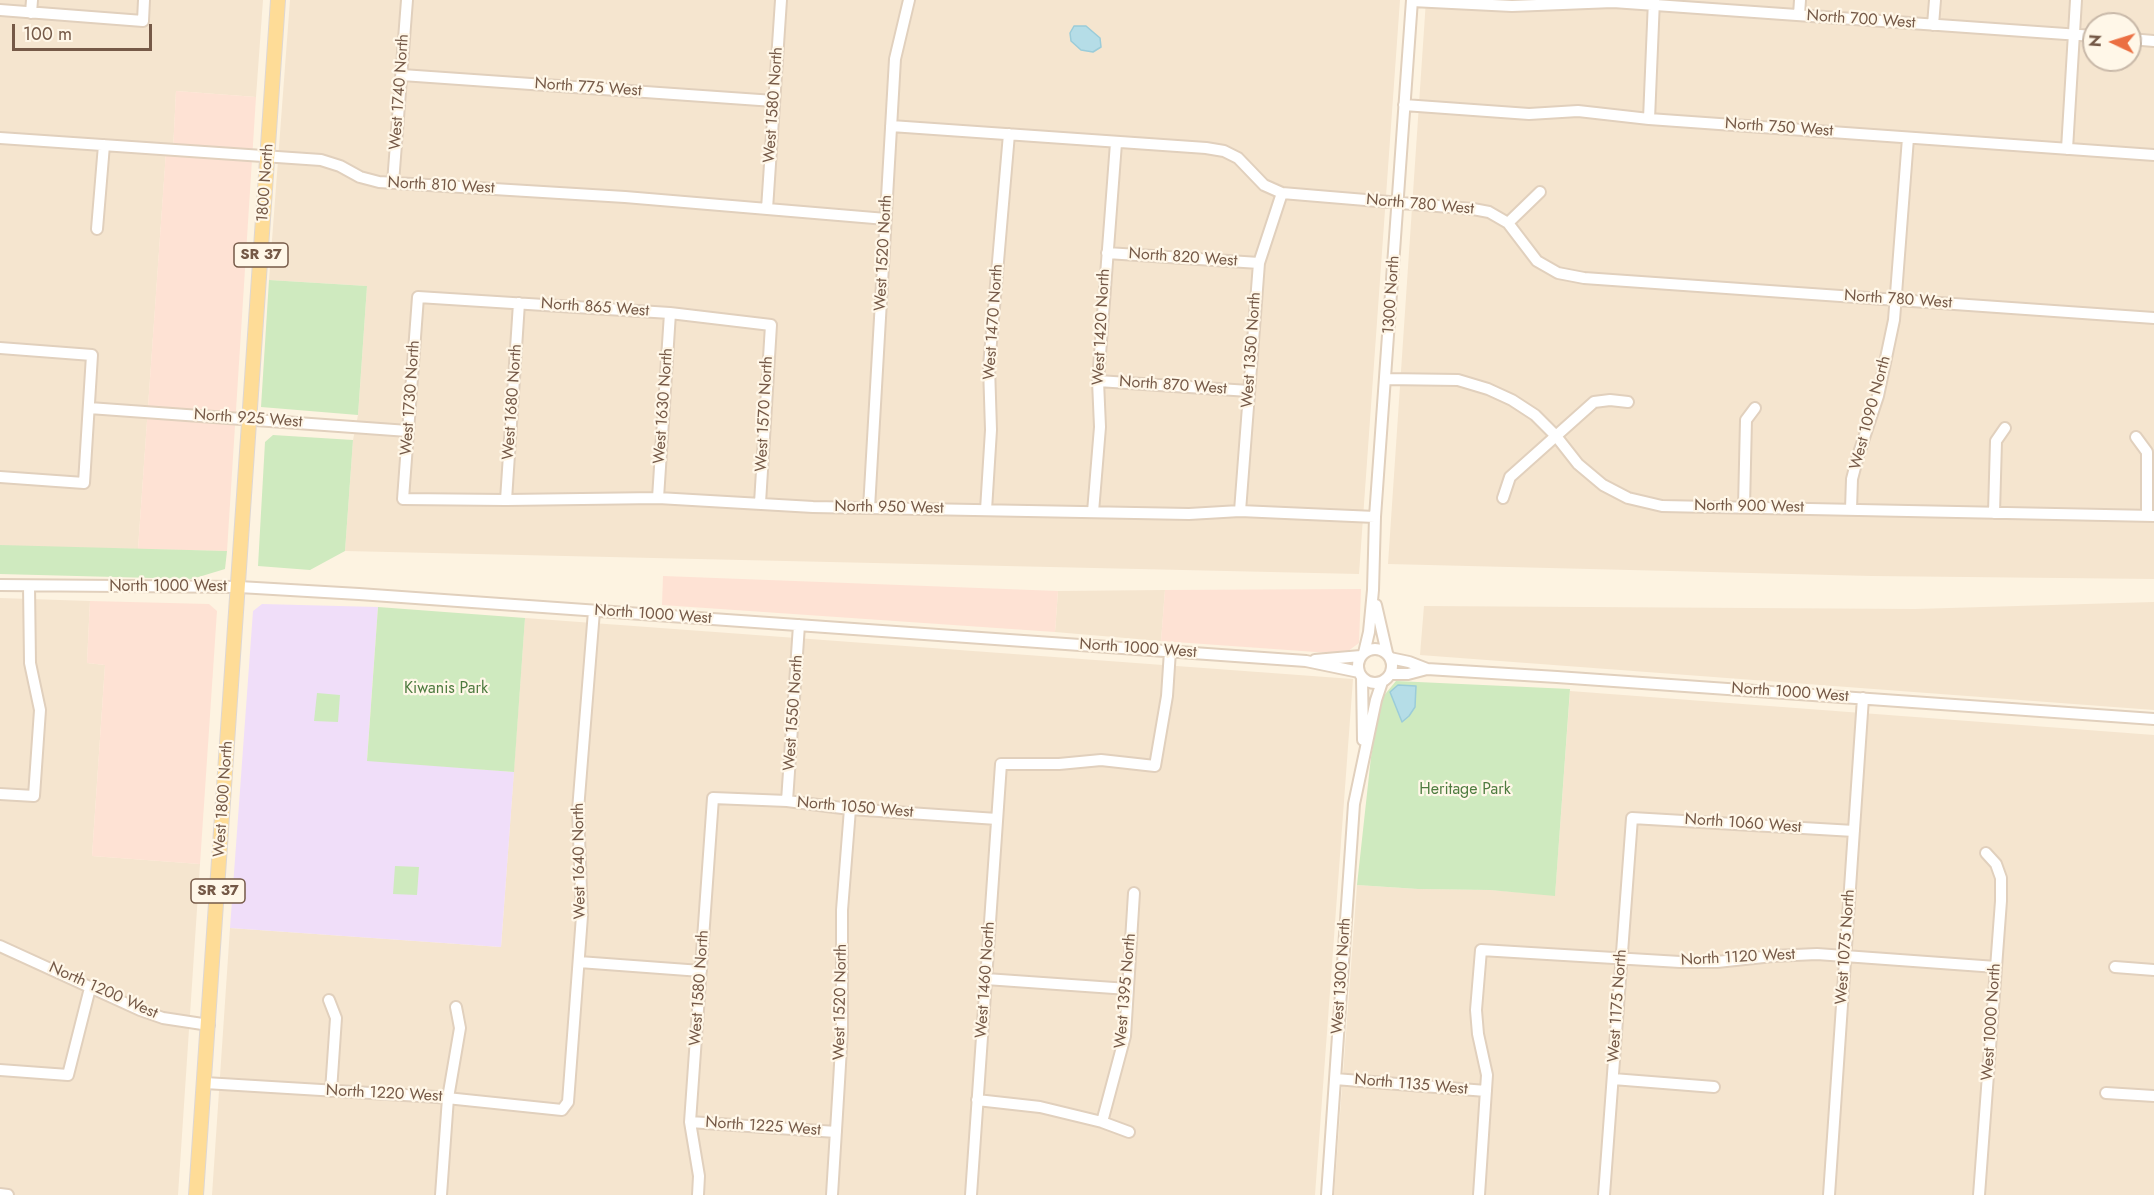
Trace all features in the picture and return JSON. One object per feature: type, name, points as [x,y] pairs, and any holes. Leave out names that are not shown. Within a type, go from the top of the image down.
[{"type":"main road","name":"1800 North","points":[[244,511],[278,0]]},
{"type":"main road","name":"West 1800 North","points":[[196,1195],[244,511]]},
{"type":"street","points":[[31,13],[32,0]]},
{"type":"street","points":[[0,10],[142,21],[144,0]]},
{"type":"street","name":"West 1740 North","points":[[393,183],[407,0]]},
{"type":"street","name":"West 1580 North","points":[[766,209],[781,0]]},
{"type":"street","name":"West 1520 North","points":[[869,508],[895,59],[909,0]]},
{"type":"street","name":"North 700 West","points":[[1412,0],[1512,6],[1654,2],[2082,35]]},
{"type":"street","name":"1300 North","points":[[1362,655],[1369,632],[1373,590],[1375,517],[1412,0]]},
{"type":"street","points":[[1799,15],[1800,0]]},
{"type":"street","points":[[1933,25],[1935,0]]},
{"type":"street","points":[[2067,149],[2076,0]]},
{"type":"street","points":[[1649,119],[1654,2]]},
{"type":"street","name":"North 775 West","points":[[402,75],[774,101]]},
{"type":"street","name":"North 750 West","points":[[1404,105],[1529,114],[1578,111],[1649,119],[2154,155]]},
{"type":"street","name":"North 780 West","points":[[891,126],[1224,151],[1238,158],[1264,185],[1282,193],[1489,212],[1508,223],[1538,261],[1558,273],[1575,277],[2154,318]]},
{"type":"street","name":"West 1470 North","points":[[986,510],[991,430],[989,366],[1009,134]]},
{"type":"street","name":"North 810 West","points":[[0,138],[321,160],[340,166],[360,177],[379,182],[625,197],[886,219]]},
{"type":"street","name":"West 1090 North","points":[[1851,510],[1852,479],[1878,396],[1894,320],[1908,138]]},
{"type":"street","name":"West 1420 North","points":[[1093,512],[1100,427],[1098,381],[1116,143]]},
{"type":"street","points":[[97,229],[104,145]]},
{"type":"street","points":[[1508,223],[1540,192]]},
{"type":"street","name":"West 1350 North","points":[[1240,511],[1259,263],[1282,193]]},
{"type":"street","name":"North 820 West","points":[[1107,253],[1259,263]]},
{"type":"street","name":"North 865 West","points":[[418,297],[670,313],[771,325]]},
{"type":"street","name":"West 1730 North","points":[[403,499],[418,297]]},
{"type":"street","name":"West 1680 North","points":[[506,500],[519,303]]},
{"type":"street","name":"West 1630 North","points":[[658,498],[670,313]]},
{"type":"street","name":"West 1570 North","points":[[760,503],[771,325]]},
{"type":"street","points":[[0,348],[92,355],[84,483],[0,477]]},
{"type":"street","name":"North 900 West","points":[[1386,379],[1458,380],[1488,389],[1512,400],[1535,415],[1556,436],[1578,464],[1603,485],[1628,498],[1662,506],[2150,516]]},
{"type":"street","name":"North 870 West","points":[[1098,381],[1249,391]]},
{"type":"street","points":[[1503,498],[1510,477],[1594,402],[1610,400],[1628,402]]},
{"type":"street","name":"North 925 West","points":[[89,408],[408,431]]},
{"type":"street","points":[[1744,507],[1746,420],[1755,408]]},
{"type":"street","points":[[1994,513],[1996,441],[2005,428]]},
{"type":"street","points":[[2136,437],[2147,452],[2150,516]]},
{"type":"street","name":"North 950 West","points":[[403,499],[658,498],[813,507],[1188,514],[1240,511],[1375,517]]},
{"type":"street","name":"North 1000 West","points":[[0,585],[239,587],[1306,661],[1360,674]]},
{"type":"street","points":[[0,794],[34,796],[40,710],[30,663],[29,586]]},
{"type":"street","name":"1300 North","points":[[1373,590],[1388,656]]},
{"type":"street","name":"West 1640 North","points":[[562,1110],[568,1102],[579,962],[582,888],[578,810],[594,611]]},
{"type":"street","name":"West 1550 North","points":[[788,801],[800,625]]},
{"type":"street","points":[[1371,649],[1376,649],[1388,656],[1392,663],[1386,678],[1371,683],[1360,674],[1358,665],[1362,655],[1371,649]]},
{"type":"street","name":"West 1460 North","points":[[971,1195],[1001,764],[1059,764],[1101,760],[1155,766],[1167,696],[1170,651]]},
{"type":"street","name":"North 1000 West","points":[[1306,661],[1362,655]]},
{"type":"street","name":"North 1000 West","points":[[1388,656],[1427,669],[2154,719]]},
{"type":"street","name":"North 1000 West","points":[[1386,678],[1427,669]]},
{"type":"street","name":"West 1300 North","points":[[1360,674],[1363,758]]},
{"type":"street","name":"West 1300 North","points":[[1327,1195],[1354,804],[1363,758],[1386,678]]},
{"type":"street","name":"West 1075 North","points":[[1829,1195],[1863,698]]},
{"type":"street","name":"West 1580 North","points":[[698,1195],[699,1176],[690,1122],[713,798]]},
{"type":"street","name":"North 1050 West","points":[[713,798],[788,801],[849,809],[997,819]]},
{"type":"street","name":"West 1520 North","points":[[832,1195],[842,1030],[842,910],[849,809]]},
{"type":"street","name":"North 1060 West","points":[[1632,818],[1854,831]]},
{"type":"street","name":"West 1175 North","points":[[1604,1195],[1632,818]]},
{"type":"street","name":"West 1000 North","points":[[1979,1195],[2001,878],[1996,864],[1986,853]]},
{"type":"street","name":"West 1395 North","points":[[1102,1122],[1125,1036],[1134,893]]},
{"type":"street","name":"North 1200 West","points":[[0,946],[152,1015],[209,1025]]},
{"type":"street","name":"North 1120 West","points":[[1486,1091],[1487,1075],[1478,1034],[1476,1010],[1481,950],[1717,962],[1817,954],[1996,967]]},
{"type":"street","points":[[579,962],[701,970]]},
{"type":"street","points":[[2115,967],[2154,970]]},
{"type":"street","points":[[986,979],[1128,989]]},
{"type":"street","points":[[0,1070],[68,1075],[90,988]]},
{"type":"street","points":[[329,1000],[336,1018],[331,1091]]},
{"type":"street","points":[[441,1195],[448,1098],[460,1028],[456,1007]]},
{"type":"street","name":"North 1135 West","points":[[1335,1079],[1486,1091]]},
{"type":"street","points":[[1613,1079],[1714,1087]]},
{"type":"street","name":"North 1220 West","points":[[205,1083],[448,1098],[562,1110]]},
{"type":"street","points":[[1479,1195],[1486,1091]]},
{"type":"street","points":[[2106,1093],[2154,1096]]},
{"type":"street","points":[[977,1100],[1040,1107],[1102,1122],[1129,1132]]},
{"type":"street","name":"North 1225 West","points":[[690,1122],[836,1132]]},
{"type":"street","points":[[0,1194],[8,1195]]},
{"type":"shaded area","points":[[0,0],[263,0],[256,97],[176,91],[173,152],[166,152],[138,549],[0,546]]},
{"type":"shaded area","points":[[290,0],[1400,0],[1359,574],[345,551],[367,286],[269,280]]},
{"type":"shaded area","points":[[1426,0],[2154,0],[2154,579],[1872,576],[1388,564]]},
{"type":"shaded area","points":[[176,91],[256,97],[227,551],[138,549],[166,151],[173,151]]},
{"type":"shaded area","points":[[663,576],[1058,591],[1055,632],[662,605]]},
{"type":"shaded area","points":[[1361,589],[1359,643],[1344,654],[1161,641],[1165,590]]},
{"type":"shaded area","points":[[1165,590],[1161,641],[1055,632],[1058,591]]},
{"type":"shaded area","points":[[0,598],[90,601],[87,663],[105,665],[92,856],[200,864],[178,1195],[0,1195]]},
{"type":"shaded area","points":[[90,601],[209,604],[217,611],[200,864],[92,856],[105,665],[87,663]]},
{"type":"shaded area","points":[[2154,602],[2154,710],[1420,655],[1424,606],[1915,609]]},
{"type":"shaded area","points":[[262,604],[378,607],[367,760],[514,772],[501,947],[230,928],[253,611]]},
{"type":"shaded area","points":[[525,618],[1353,679],[1315,1195],[212,1195],[230,928],[501,947]]},
{"type":"shaded area","points":[[1570,691],[2154,735],[2154,1195],[1334,1195],[1357,885],[1555,895]]},
{"type":"green space","points":[[269,280],[367,286],[358,415],[261,407]]},
{"type":"green space","points":[[273,435],[353,440],[345,551],[310,570],[258,566],[265,442]]},
{"type":"green space","points":[[0,545],[227,551],[225,569],[192,579],[0,574]]},
{"type":"green space","name":"Kiwanis Park","points":[[378,607],[525,618],[514,772],[367,761]]},
{"type":"green space","name":"Heritage Park","points":[[1396,681],[1570,689],[1555,896],[1490,890],[1357,885],[1371,757],[1381,699]]},
{"type":"green space","points":[[317,693],[340,695],[338,722],[314,721]]},
{"type":"green space","points":[[395,866],[419,867],[417,895],[393,894]]},
{"type":"water","points":[[1074,26],[1086,26],[1100,38],[1101,47],[1093,52],[1081,50],[1071,41],[1070,33]]},
{"type":"water","points":[[1398,685],[1416,686],[1415,707],[1402,722],[1390,692]]}]
